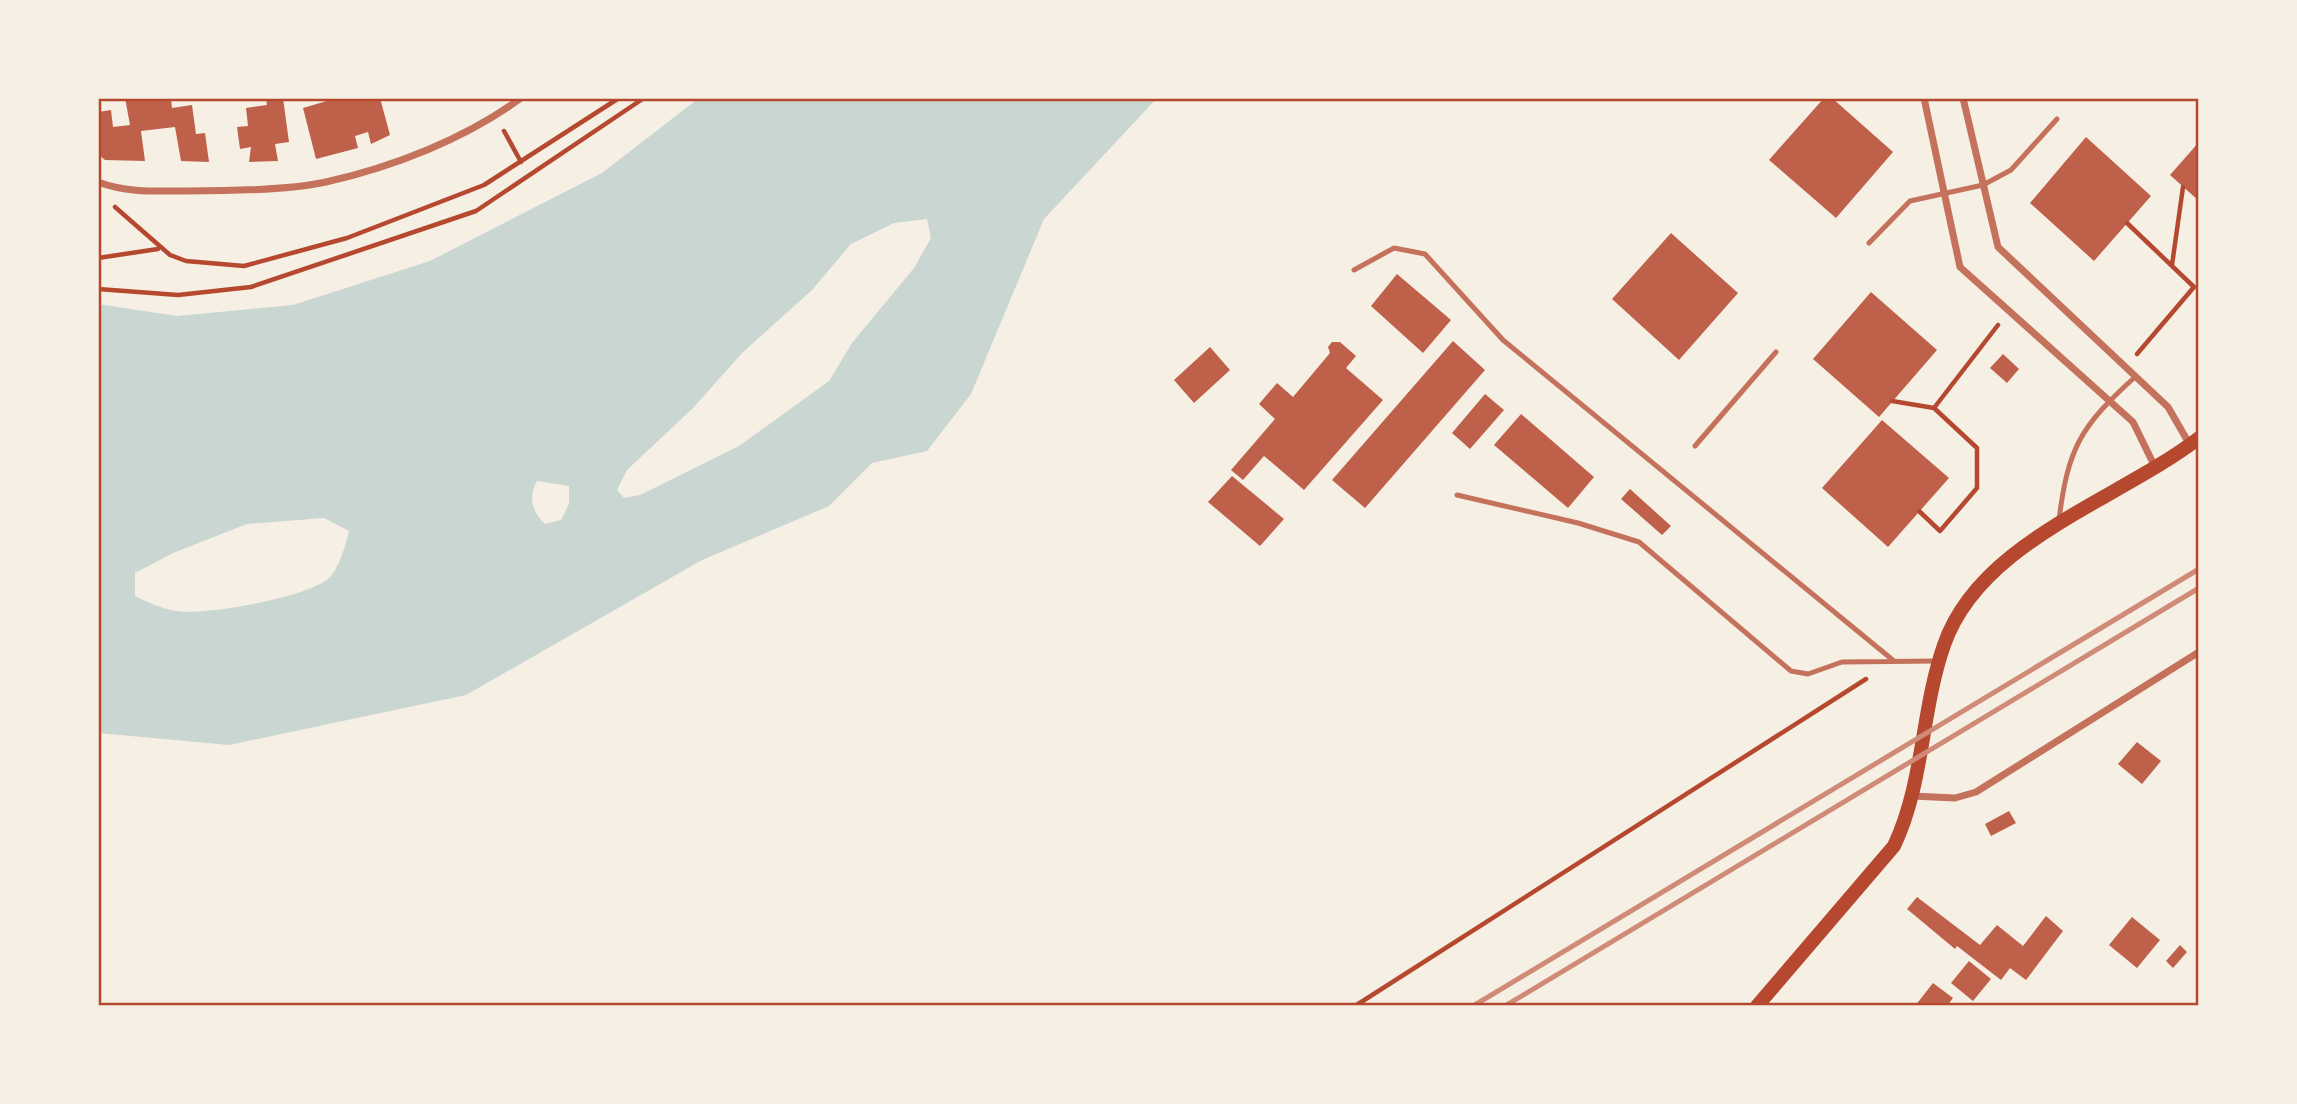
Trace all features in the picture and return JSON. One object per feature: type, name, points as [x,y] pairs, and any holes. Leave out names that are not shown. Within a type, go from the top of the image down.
[{"type":"main road","points":[[1757,1006],[1894,846],[1907,818],[1944,644],[1965,600],[1995,569],[2058,523],[2155,467],[2194,441]]},
{"type":"street","points":[[98,182],[120,191],[185,191],[324,183],[404,159],[465,131],[521,98]]},
{"type":"street","points":[[1924,98],[1960,267],[2133,422],[2155,467]]},
{"type":"street","points":[[1963,98],[1998,247],[2168,407],[2194,441]]},
{"type":"street","points":[[1912,796],[1955,798],[1976,792],[2199,652]]},
{"type":"lane","points":[[1869,243],[1910,201],[1983,185],[2011,170],[2057,118]]},
{"type":"lane","points":[[1354,270],[1394,248],[1425,254],[1503,340],[1894,661]]},
{"type":"lane","points":[[1695,446],[1776,352]]},
{"type":"lane","points":[[2058,523],[2064,475],[2080,436],[2110,399],[2135,377]]},
{"type":"lane","points":[[1457,495],[1578,523],[1639,542],[1791,671],[1808,674],[1842,662],[1940,661]]},
{"type":"path","points":[[115,207],[159,249],[186,261],[244,266],[347,238],[484,185],[619,98]]},
{"type":"path","points":[[98,289],[178,295],[251,287],[476,211],[644,98]]},
{"type":"path","points":[[502,127],[522,162]]},
{"type":"path","points":[[2172,266],[2183,187]]},
{"type":"path","points":[[2125,368],[2194,287],[2127,223]]},
{"type":"path","points":[[98,258],[159,249]]},
{"type":"path","points":[[1934,408],[2009,310]]},
{"type":"path","points":[[1892,401],[1934,408],[1977,448],[1977,488],[1940,531],[1919,511]]},
{"type":"path","points":[[1355,1006],[1894,661]]},
{"type":"shaded area","points":[[699,98],[1157,98],[1044,219],[971,394],[927,451],[872,463],[829,506],[702,560],[466,695],[229,745],[98,733],[98,304],[177,316],[293,305],[430,261],[602,173]],"holes":[[[927,219],[931,238],[914,268],[852,343],[829,381],[739,446],[640,495],[624,498],[617,490],[627,470],[693,408],[743,352],[812,290],[851,244],[894,223]],[[537,481],[569,486],[569,504],[561,520],[545,524],[534,509],[534,487]],[[324,518],[349,531],[340,560],[331,576],[321,584],[281,598],[232,608],[189,612],[175,611],[135,596],[135,573],[173,553],[247,524]]]},
{"type":"building","points":[[125,98],[171,98],[172,108],[192,105],[196,134],[205,133],[209,162],[181,161],[175,127],[141,131],[145,161],[105,160],[98,154],[98,112],[111,110],[113,127],[130,125]]},
{"type":"building","points":[[266,98],[283,98],[289,142],[275,144],[278,161],[249,162],[251,147],[240,149],[237,127],[248,126],[246,108],[267,105]]},
{"type":"building","points":[[337,98],[380,98],[390,135],[371,144],[368,132],[355,136],[358,148],[316,159],[303,108]]},
{"type":"building","points":[[1824,98],[1832,98],[1893,152],[1836,218],[1769,160]]},
{"type":"building","points":[[2086,137],[2151,196],[2094,261],[2030,203]]},
{"type":"building","points":[[2199,142],[2199,201],[2170,175]]},
{"type":"building","points":[[1671,233],[1738,293],[1679,360],[1612,299]]},
{"type":"building","points":[[1397,274],[1451,320],[1423,353],[1371,306]]},
{"type":"building","points":[[1871,292],[1937,350],[1879,417],[1813,359]]},
{"type":"building","points":[[1453,341],[1485,370],[1365,508],[1332,480]]},
{"type":"building","points":[[1332,342],[1340,342],[1356,356],[1346,368],[1383,400],[1304,490],[1264,456],[1243,480],[1231,470],[1275,419],[1259,404],[1277,383],[1293,397],[1330,353],[1328,347]]},
{"type":"building","points":[[1210,347],[1230,370],[1194,403],[1174,380]]},
{"type":"building","points":[[2003,354],[2019,369],[2007,383],[1990,368]]},
{"type":"building","points":[[1485,394],[1504,410],[1470,449],[1452,433]]},
{"type":"building","points":[[1521,414],[1594,477],[1568,508],[1494,445]]},
{"type":"building","points":[[1882,420],[1949,478],[1888,547],[1822,488]]},
{"type":"building","points":[[1232,476],[1284,519],[1260,546],[1208,502]]},
{"type":"building","points":[[1630,489],[1671,526],[1662,535],[1621,499]]},
{"type":"building","points":[[2137,742],[2161,761],[2142,784],[2118,764]]},
{"type":"building","points":[[2009,811],[2016,823],[1991,836],[1985,824]]},
{"type":"building","points":[[1917,897],[1980,945],[1997,925],[2023,946],[2046,916],[2063,931],[2026,980],[2010,968],[2001,980],[1957,946],[1955,949],[1907,909]]},
{"type":"building","points":[[2132,917],[2160,940],[2137,968],[2109,945]]},
{"type":"building","points":[[2180,945],[2187,952],[2173,968],[2166,961]]},
{"type":"building","points":[[1969,961],[1991,979],[1973,1001],[1951,983]]},
{"type":"building","points":[[1933,983],[1953,998],[1947,1006],[1915,1006]]},
{"type":"railway","points":[[1473,1006],[2199,569]]},
{"type":"railway","points":[[1505,1006],[2199,588]]}]
